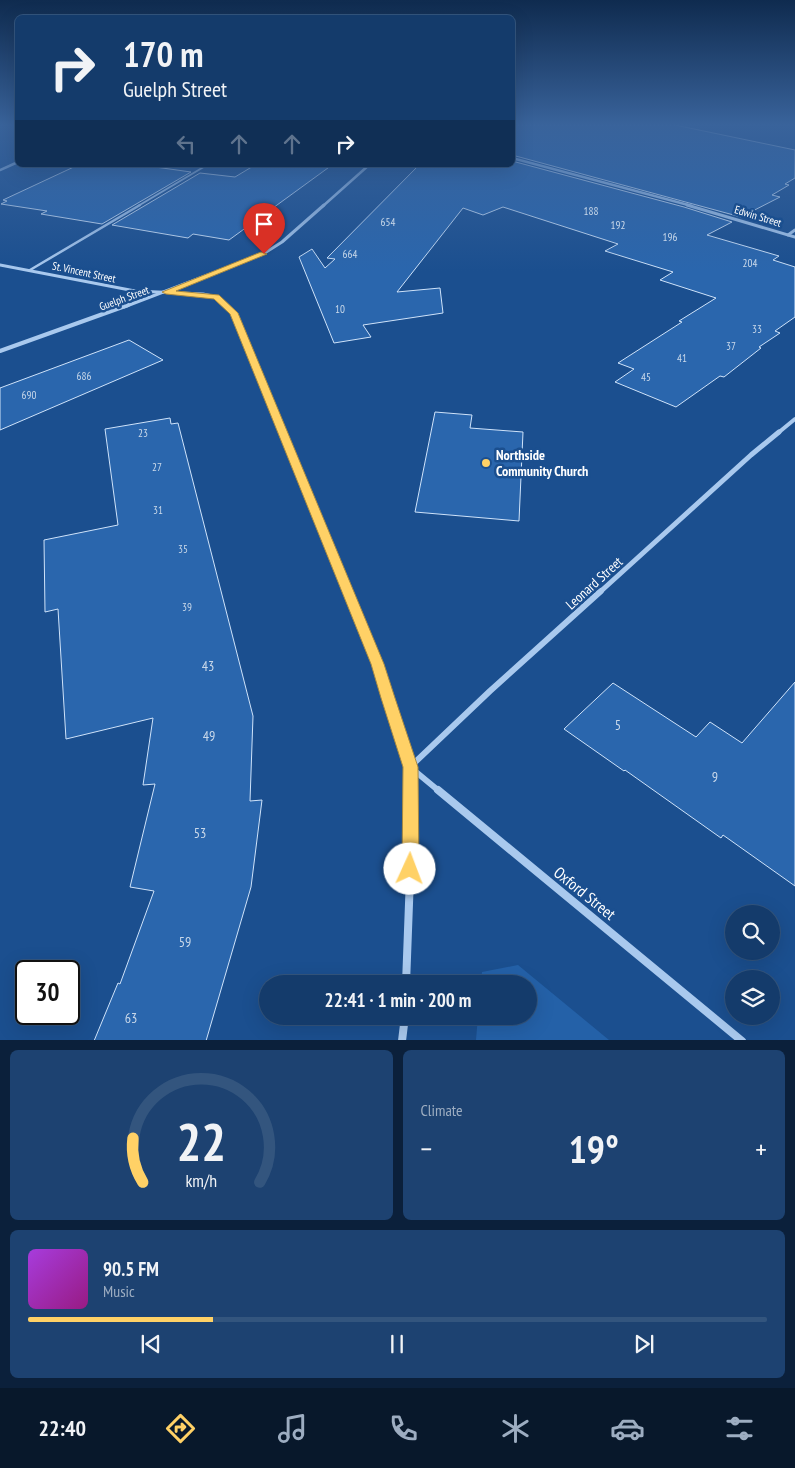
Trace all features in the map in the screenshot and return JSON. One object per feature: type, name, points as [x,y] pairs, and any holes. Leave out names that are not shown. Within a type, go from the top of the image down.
[{"type":"street","name":"Guelph Street","points":[[0,352],[166,292],[264,254],[282,242],[360,174]]},
{"type":"street","name":"Edwin Street","points":[[570,174],[795,237]]},
{"type":"street","points":[[788,235],[795,230]]},
{"type":"street","name":"St. Vincent Street","points":[[0,264],[135,291],[217,297],[234,313],[377,664],[410,767],[411,850],[406,975]]},
{"type":"street","name":"Leonard Street","points":[[410,767],[490,691],[751,456],[795,419]]},
{"type":"street","name":"Oxford Street","points":[[410,767],[742,1040]]},
{"type":"street","points":[[402,1040],[404,1025]]},
{"type":"lane","points":[[30,270],[193,174]]},
{"type":"shaded area","points":[[518,965],[530,975],[482,975],[482,972]]},
{"type":"shaded area","points":[[537,981],[609,1040],[476,1040],[477,1025],[537,1025]]},
{"type":"building","points":[[60,174],[188,174],[102,224],[41,214],[47,211],[1,204],[7,201],[3,200]]},
{"type":"building","points":[[199,174],[235,177],[241,174],[320,174],[229,240],[193,234],[188,238],[112,225]]},
{"type":"building","points":[[411,174],[559,174],[684,207],[732,222],[707,235],[779,256],[773,260],[795,267],[795,317],[775,331],[780,333],[759,347],[761,348],[724,377],[720,376],[676,407],[615,382],[634,369],[618,363],[716,298],[660,280],[673,272],[605,251],[618,244],[503,207],[483,215],[463,208],[397,292],[440,288],[443,313],[363,325],[371,337],[334,343],[299,257],[312,249],[325,268],[335,259],[327,258]]},
{"type":"building","points":[[580,174],[795,174],[795,178],[785,184],[789,185],[772,195],[780,197],[741,217]]},
{"type":"building","points":[[129,340],[163,360],[0,430],[0,388]]},
{"type":"building","name":"Northside Community Church","points":[[435,412],[472,415],[470,428],[523,432],[519,521],[415,512]]},
{"type":"building","points":[[170,418],[171,424],[178,423],[253,716],[250,801],[262,800],[251,887],[206,1040],[94,1040],[118,983],[120,984],[154,891],[130,887],[155,784],[143,785],[153,718],[66,739],[58,609],[45,612],[44,540],[118,525],[105,429]]},
{"type":"building","points":[[795,682],[795,886],[723,835],[721,838],[564,729],[613,683],[696,737],[710,722],[742,743]]},
{"type":"place","name":"Northside Community Church","points":[[486,463]]},
{"type":"route","points":[[264,254],[166,292],[203,294],[217,297],[234,313],[377,664],[410,767],[410,869]]}]
